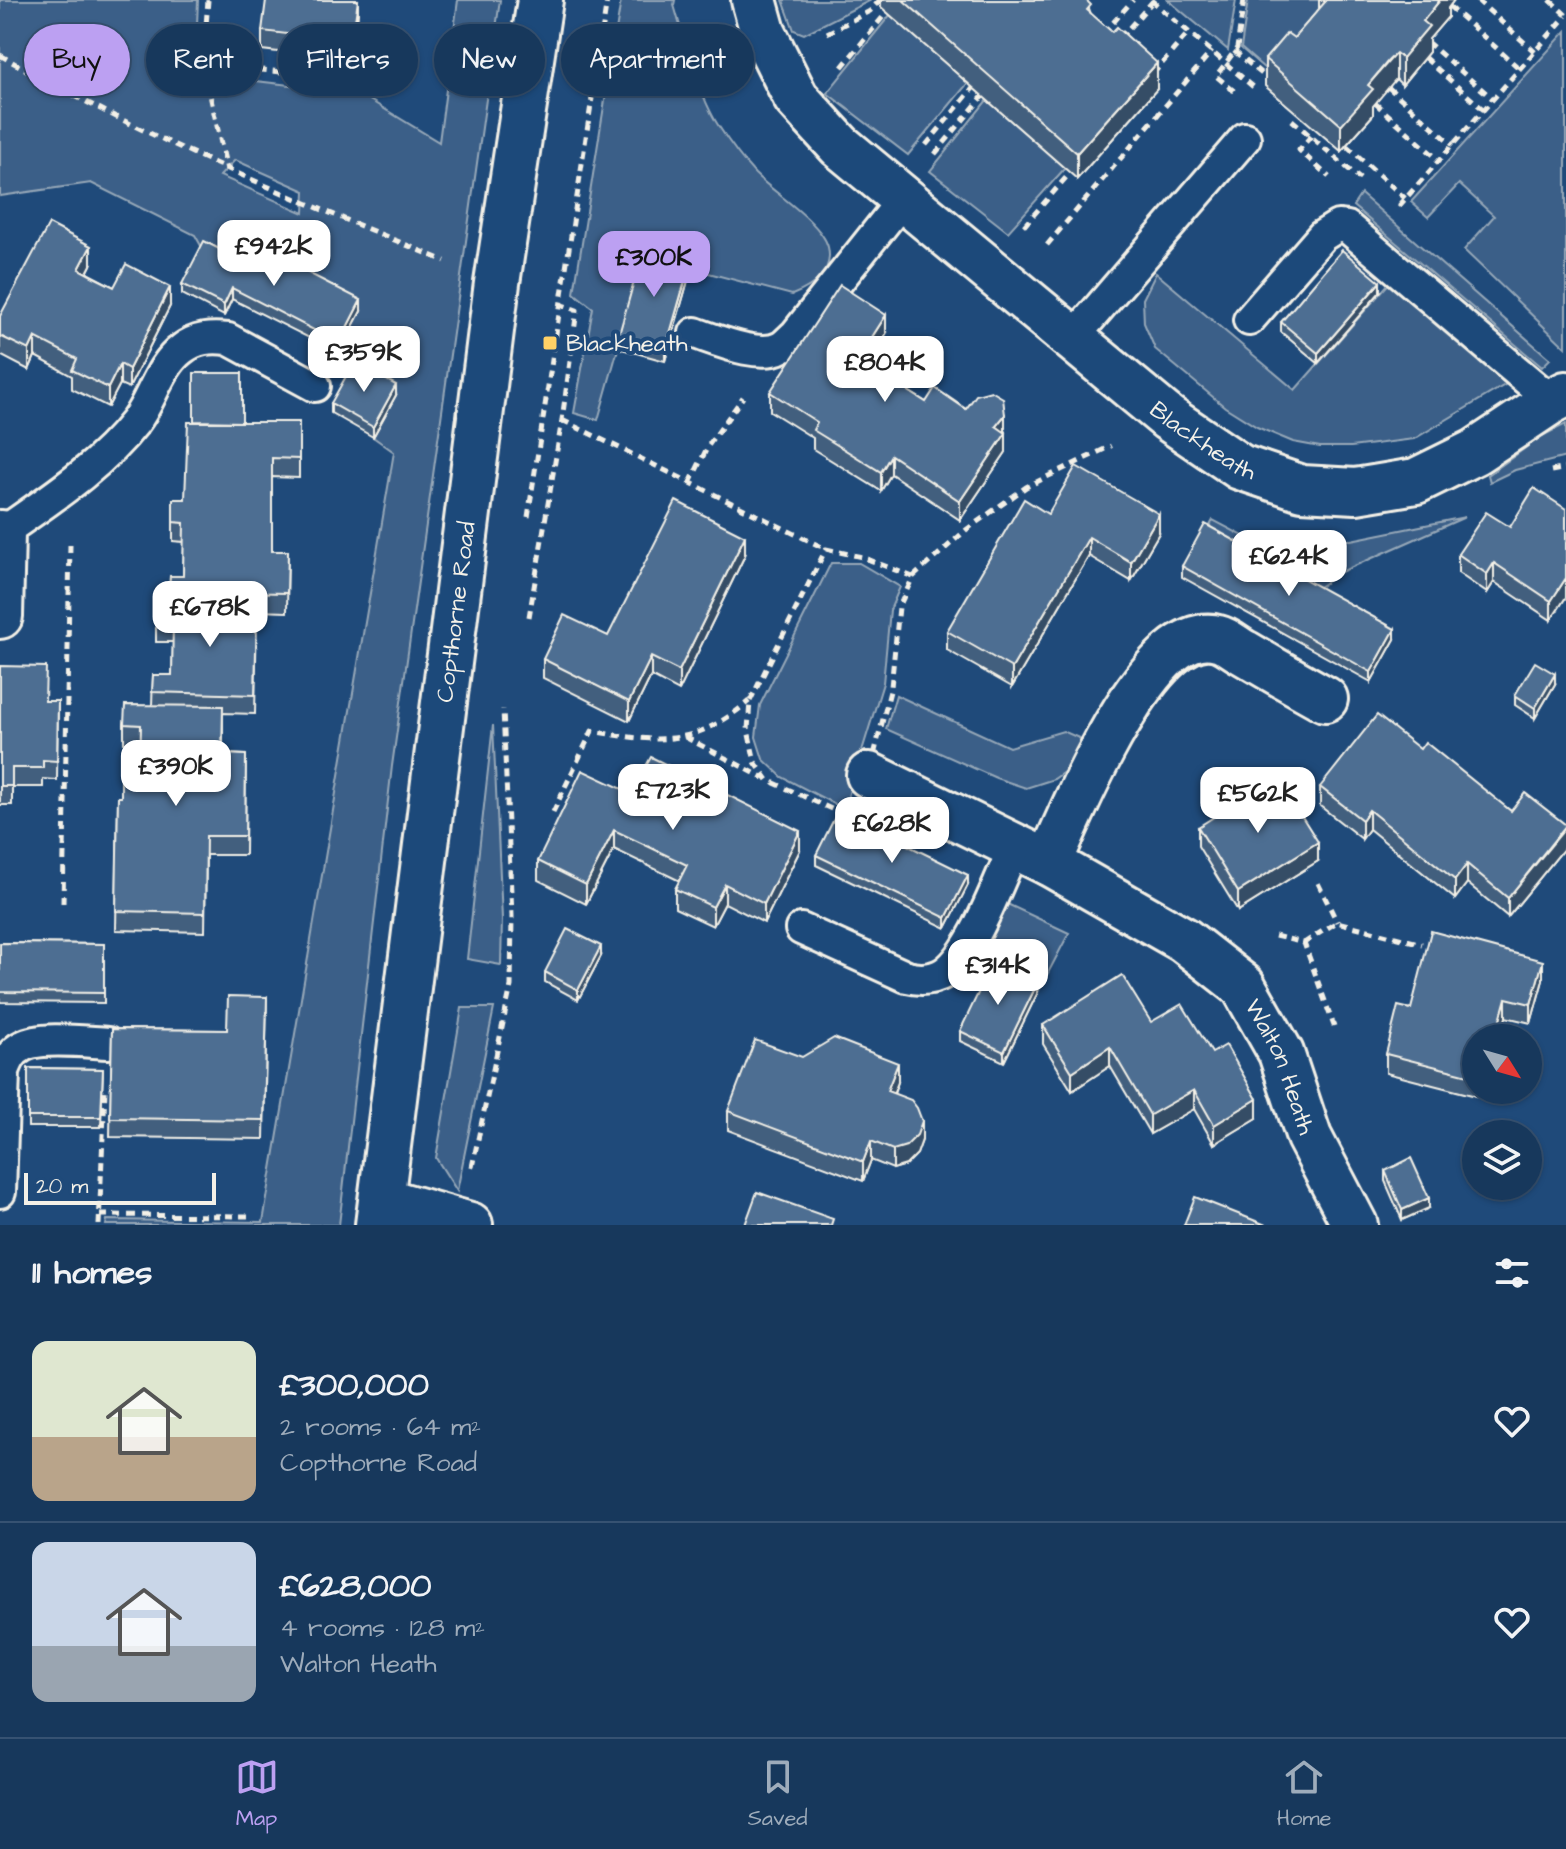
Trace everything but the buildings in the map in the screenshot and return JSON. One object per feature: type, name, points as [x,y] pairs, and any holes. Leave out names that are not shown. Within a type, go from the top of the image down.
[{"type":"street","name":"Copthorne Road","points":[[380,1213],[497,283],[540,0]]},
{"type":"street","name":"Blackheath","points":[[754,0],[763,32],[796,98],[840,146],[1168,418],[1240,467],[1302,488],[1356,491],[1416,481],[1475,452],[1559,398]]},
{"type":"street","points":[[0,616],[1,533]]},
{"type":"street","points":[[1032,854],[1103,749],[1142,682],[1164,659],[1192,640],[1217,637],[1325,699]]},
{"type":"street","name":"Walton Heath","points":[[869,775],[1032,854],[1184,940],[1243,986],[1281,1053],[1309,1137],[1355,1225]]},
{"type":"street","points":[[380,1213],[465,1223]]},
{"type":"lane","points":[[1073,338],[1245,138]]},
{"type":"lane","points":[[695,333],[745,349],[765,351],[780,348],[795,335],[898,194]]},
{"type":"lane","points":[[1249,320],[1322,236],[1338,226],[1347,227],[1559,398]]},
{"type":"lane","points":[[1,533],[71,484],[112,449],[138,419],[173,356],[199,339],[228,339],[315,386]]},
{"type":"lane","points":[[801,929],[907,977],[922,980],[943,974],[956,961],[1032,854]]},
{"type":"lane","points":[[0,1192],[4,1071],[10,1056],[22,1046],[34,1042],[108,1043]]},
{"type":"path","points":[[206,24],[208,0]]},
{"type":"path","points":[[528,519],[607,0]]},
{"type":"path","points":[[1095,43],[1133,0]]},
{"type":"path","points":[[1216,76],[1234,51],[1244,0]]},
{"type":"path","points":[[1477,0],[1535,52]]},
{"type":"path","points":[[1396,210],[1566,16],[1550,0]]},
{"type":"path","points":[[1116,43],[1152,1],[1263,94]]},
{"type":"path","points":[[1449,6],[1520,69]]},
{"type":"path","points":[[807,109],[887,12]]},
{"type":"path","points":[[1147,81],[1189,32]]},
{"type":"path","points":[[1427,42],[1493,99]]},
{"type":"path","points":[[999,278],[1212,51]]},
{"type":"path","points":[[1234,51],[1269,80]]},
{"type":"path","points":[[0,55],[40,78],[227,170],[497,283]]},
{"type":"path","points":[[1425,58],[1484,110]]},
{"type":"path","points":[[898,194],[974,87]]},
{"type":"path","points":[[1388,87],[1453,145]]},
{"type":"path","points":[[210,96],[227,170]]},
{"type":"path","points":[[898,194],[983,96]]},
{"type":"path","points":[[1375,103],[1439,160]]},
{"type":"path","points":[[1287,115],[1364,182]]},
{"type":"path","points":[[1311,136],[1299,150],[1333,181]]},
{"type":"path","points":[[1347,146],[1406,199]]},
{"type":"path","points":[[999,278],[1070,173]]},
{"type":"path","points":[[529,617],[577,310],[561,304]]},
{"type":"path","points":[[690,483],[708,446],[780,348]]},
{"type":"path","points":[[685,737],[851,818],[869,775],[891,687],[899,607],[913,577],[966,530],[1026,487],[1168,418]]},
{"type":"path","points":[[562,420],[826,549],[862,557],[913,577]]},
{"type":"path","points":[[63,903],[71,484]]},
{"type":"path","points":[[768,780],[755,762],[748,730],[750,701],[826,549]]},
{"type":"path","points":[[553,812],[592,731],[664,741],[685,737],[728,719],[750,701]]},
{"type":"path","points":[[465,1223],[511,986],[512,916],[503,703]]},
{"type":"path","points":[[1318,883],[1337,922]]},
{"type":"path","points":[[1304,943],[1337,922],[1422,944]]},
{"type":"path","points":[[99,1225],[108,1043]]},
{"type":"path","points":[[100,1215],[249,1216]]},
{"type":"shaded area","points":[[0,0],[198,0],[197,24],[146,24],[146,96],[262,96],[262,82],[278,84],[278,96],[363,96],[439,142],[445,96],[486,96],[392,766],[339,1225],[106,1225],[107,1220],[263,1222],[394,452],[373,437],[396,395],[354,372],[339,353],[361,311],[246,273],[204,251],[195,235],[91,183],[0,196]],"holes":[[[235,160],[305,191],[304,213],[220,176]]]},
{"type":"shaded area","points":[[458,0],[500,0],[497,24],[455,24]]},
{"type":"shaded area","points":[[621,0],[675,0],[680,24],[617,24]]},
{"type":"shaded area","points":[[783,0],[871,0],[804,34],[794,30]]},
{"type":"shaded area","points":[[1168,0],[1236,0],[1228,50]]},
{"type":"shaded area","points":[[1248,0],[1327,0],[1272,75],[1241,48]]},
{"type":"shaded area","points":[[890,15],[968,83],[908,155],[827,93]]},
{"type":"shaded area","points":[[1566,31],[1566,348],[1464,250],[1494,216],[1459,184],[1428,217],[1411,202]]},
{"type":"shaded area","points":[[606,96],[704,96],[718,125],[736,151],[755,174],[817,228],[828,247],[825,272],[807,288],[792,295],[644,256],[598,420],[574,413],[593,308],[574,293]]},
{"type":"shaded area","points":[[987,100],[1065,168],[1008,232],[930,171]]},
{"type":"shaded area","points":[[1361,194],[1550,359],[1542,367],[1353,206]]},
{"type":"shaded area","points":[[1156,273],[1295,390],[1391,281],[1508,383],[1414,439],[1351,447],[1320,447],[1293,442],[1257,427],[1225,407],[1155,349],[1144,323],[1143,299]]},
{"type":"shaded area","points":[[1566,424],[1566,457],[1515,470],[1490,482],[1488,475],[1542,436]]},
{"type":"shaded area","points":[[1465,517],[1343,571],[1310,593],[1205,535],[1213,520],[1262,546],[1286,536],[1351,540]]},
{"type":"shaded area","points":[[831,563],[859,563],[900,587],[890,610],[883,683],[844,809],[782,777],[763,759],[756,737],[760,705]]},
{"type":"shaded area","points":[[896,695],[1009,747],[1063,731],[1088,742],[1072,766],[1054,779],[1026,788],[996,778],[886,729]]},
{"type":"shaded area","points":[[493,725],[502,919],[501,965],[467,959]]},
{"type":"shaded area","points":[[1003,902],[1069,933],[1037,994],[993,972],[990,936]]},
{"type":"shaded area","points":[[462,1008],[494,1008],[457,1191],[436,1158]]},
{"type":"place","name":"Blackheath","points":[[550,343]]}]
